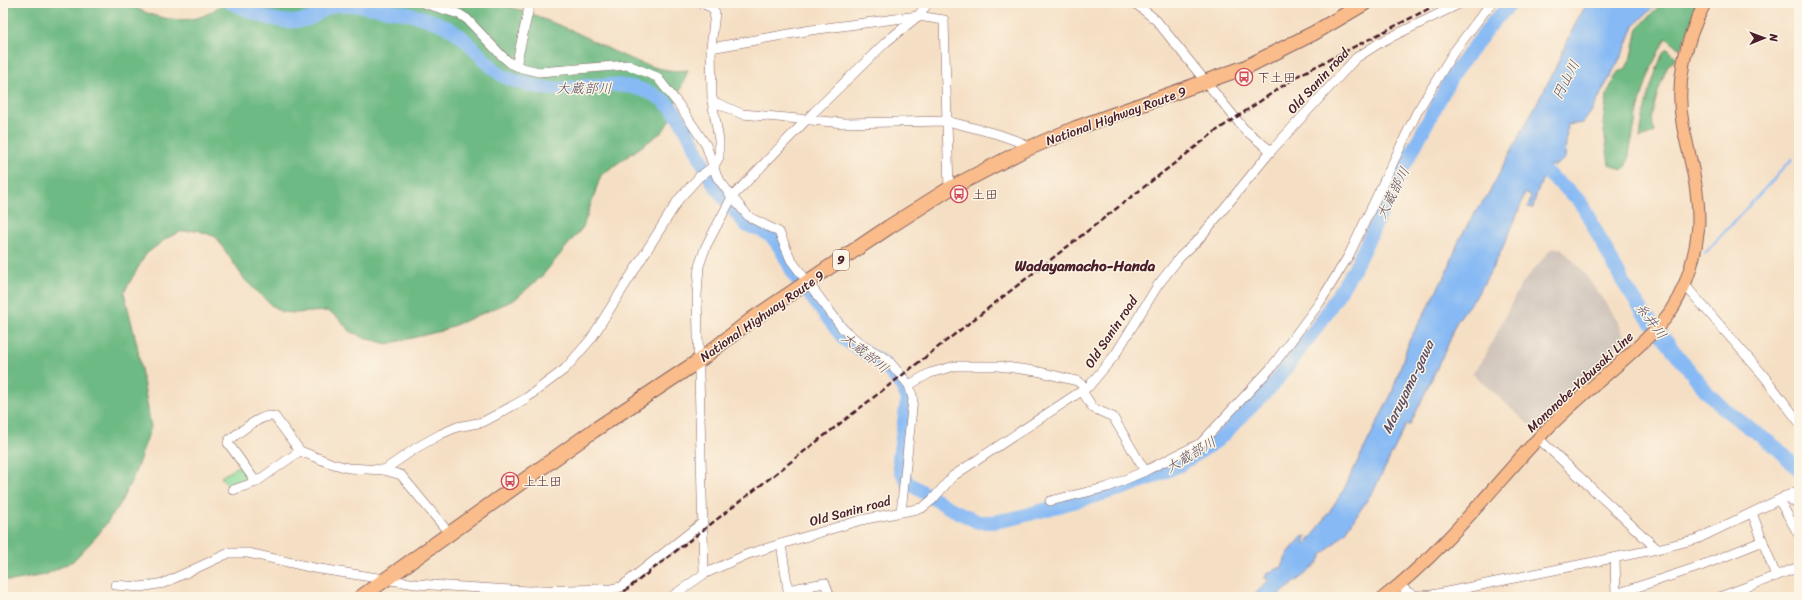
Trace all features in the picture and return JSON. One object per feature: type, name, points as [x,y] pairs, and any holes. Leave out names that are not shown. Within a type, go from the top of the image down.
[{"type":"highway","name":"National Highway Route 9","points":[[361,597],[593,431],[700,360],[751,320],[889,227],[949,189],[1029,149],[1076,128],[1207,82],[1276,54],[1365,3]]},
{"type":"main road","name":"Mononobe-Yabusaki Line","points":[[1384,597],[1400,585],[1424,563],[1546,430],[1645,340],[1670,311],[1683,286],[1695,251],[1698,216],[1697,192],[1682,124],[1681,83],[1688,42],[1705,3]]},
{"type":"street","points":[[423,3],[459,14],[467,19],[501,56],[516,66],[539,72],[628,65],[643,70],[657,78],[679,105],[706,145],[717,176],[732,197],[749,217],[780,232],[791,260],[842,329],[862,345],[887,359],[909,385],[913,399],[901,512]]},
{"type":"street","points":[[516,66],[530,3]]},
{"type":"street","points":[[384,470],[416,448],[441,434],[457,427],[483,422],[525,399],[565,369],[591,339],[679,199],[699,177],[714,166],[719,157],[719,140],[712,101],[711,48],[714,12],[711,7],[701,3]]},
{"type":"street","points":[[704,574],[700,360],[697,295],[699,266],[706,246],[732,197],[807,119],[886,42],[918,16],[928,3]]},
{"type":"street","points":[[1135,3],[1156,20],[1244,129],[1271,151]]},
{"type":"street","name":"Old Sanin road","points":[[671,597],[704,574],[748,554],[861,520],[922,508],[953,476],[1048,411],[1063,404],[1084,390],[1115,354],[1158,285],[1180,257],[1199,239],[1271,151],[1356,58],[1381,42],[1461,3]]},
{"type":"street","points":[[1050,500],[1108,487],[1145,472],[1201,443],[1271,368],[1320,302],[1349,255],[1417,112],[1453,53],[1491,3]]},
{"type":"street","points":[[711,48],[811,30],[918,16],[944,20],[949,189]]},
{"type":"street","points":[[712,101],[742,114],[844,123],[946,121],[997,134],[1020,142],[1029,149]]},
{"type":"street","points":[[1683,286],[1764,376],[1799,422]]},
{"type":"street","points":[[909,385],[930,373],[955,366],[998,366],[1036,371],[1077,381],[1094,408],[1113,417],[1145,472]]},
{"type":"street","points":[[256,482],[228,443],[266,415],[272,415],[300,451],[330,463],[348,468],[384,470],[401,475],[449,533]]},
{"type":"street","points":[[1539,439],[1657,549]]},
{"type":"street","points":[[233,490],[256,482],[300,451]]},
{"type":"street","points":[[1400,585],[1408,594],[1418,597],[1657,549],[1697,539],[1799,490]]},
{"type":"street","points":[[1785,497],[1799,505]]},
{"type":"street","points":[[1785,497],[1799,535]]},
{"type":"street","points":[[1752,513],[1776,576]]},
{"type":"street","points":[[115,585],[140,587],[164,583],[228,553],[248,553],[314,568],[416,584],[528,591],[611,589],[621,587],[702,523]]},
{"type":"street","points":[[1615,558],[1616,595],[1698,567],[1763,540]]},
{"type":"street","points":[[781,544],[788,590],[825,583],[830,597]]},
{"type":"street","points":[[1720,597],[1799,568]]},
{"type":"street","points":[[808,586],[812,597]]},
{"type":"shaded area","points":[[1561,248],[1583,271],[1618,321],[1625,338],[1534,429],[1472,373],[1484,358],[1520,286],[1551,249]]},
{"type":"green space","points":[[3,3],[129,3],[158,17],[183,20],[204,15],[224,3],[499,3],[571,30],[628,58],[644,64],[674,71],[688,70],[671,119],[662,132],[601,175],[583,227],[542,276],[514,300],[441,331],[387,344],[365,338],[350,331],[336,316],[327,311],[295,313],[281,312],[270,304],[245,280],[216,237],[197,230],[180,232],[167,238],[146,254],[124,292],[137,345],[151,427],[135,473],[119,506],[97,536],[73,561],[45,575],[11,581],[3,579]]},
{"type":"green space","points":[[1662,3],[1700,3],[1680,49],[1666,38],[1658,53],[1641,100],[1627,166],[1621,170],[1609,164],[1603,124],[1607,94],[1617,73],[1626,68],[1632,56],[1638,28]]},
{"type":"green space","points":[[1668,49],[1676,57],[1674,61],[1668,65],[1656,98],[1653,117],[1653,125],[1655,130],[1654,133],[1640,138],[1643,116],[1652,84],[1663,52]]},
{"type":"green space","points":[[240,465],[252,480],[229,488],[221,477]]},
{"type":"water","points":[[1588,3],[1658,3],[1634,25],[1625,49],[1591,112],[1583,123],[1567,125],[1565,158],[1555,166],[1548,165],[1537,192],[1533,208],[1528,207],[1531,198],[1525,193],[1510,232],[1498,257],[1478,293],[1457,321],[1451,333],[1450,340],[1410,425],[1406,425],[1375,488],[1345,533],[1323,554],[1317,564],[1277,597],[1252,597],[1269,580],[1265,578],[1267,573],[1282,567],[1288,553],[1302,537],[1307,536],[1304,543],[1306,544],[1343,491],[1392,393],[1409,341],[1447,272],[1460,238],[1478,208],[1488,195],[1555,69],[1577,20]]},
{"type":"waterway","name":"大蔵部川","points":[[231,3],[267,18],[286,21],[305,20],[329,7],[342,5],[363,6],[410,14],[434,21],[455,32],[468,42],[503,76],[516,81],[551,89],[595,85],[616,85],[647,91],[665,102],[673,110],[686,129],[715,185],[747,226],[759,229],[774,240],[784,254],[798,281]]},
{"type":"waterway","name":"大蔵部川","points":[[809,294],[845,340],[884,364],[904,389],[907,401],[899,458],[900,469],[908,483],[948,507],[978,522],[993,522],[1015,518],[1124,488],[1156,476],[1180,465],[1217,441],[1273,385],[1320,323],[1354,269],[1400,174],[1453,74],[1494,21],[1512,3]]},
{"type":"waterway","points":[[1705,253],[1792,159]]},
{"type":"waterway","name":"糸井川","points":[[1532,160],[1580,201],[1623,282],[1642,311],[1707,392],[1724,409],[1777,448],[1799,470]]},
{"type":"railway","points":[[617,597],[1216,131],[1299,75],[1440,3]]},
{"type":"place","name":"下土田","points":[[1244,77]]},
{"type":"place","name":"土田","points":[[959,194]]},
{"type":"place","name":"上土田","points":[[510,481]]},
{"type":"district","name":"Wadayamacho-Handa","points":[[1085,266]]},
{"type":"water label","name":"円山川","points":[[1566,80]]},
{"type":"water label","name":"Maruyama-gawa","points":[[1408,387]]}]
